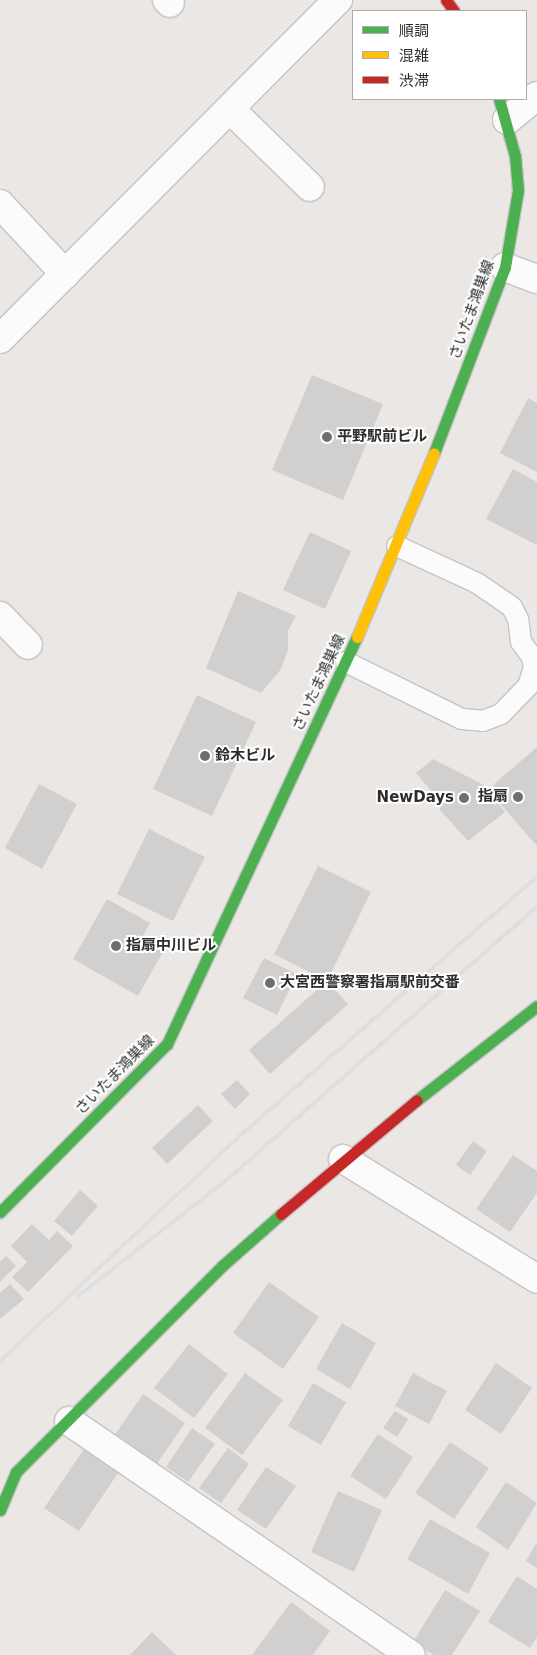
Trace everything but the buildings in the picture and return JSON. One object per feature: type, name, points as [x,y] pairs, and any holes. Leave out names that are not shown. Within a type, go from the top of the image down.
[{"type":"main road","name":"さいたま鴻巣線","points":[[0,1212],[167,1044],[346,662],[398,546],[505,267],[518,190],[515,156],[503,109]]},
{"type":"main road","points":[[0,1510],[16,1472],[222,1266],[344,1159],[537,1006]]},
{"type":"street","points":[[0,339],[231,110],[338,0]]},
{"type":"street","points":[[503,109],[527,100]]},
{"type":"street","points":[[231,110],[310,187]]},
{"type":"street","points":[[0,204],[65,274]]},
{"type":"street","points":[[505,267],[537,279]]},
{"type":"street","points":[[0,616],[28,645]]},
{"type":"street","points":[[344,1159],[537,1279]]},
{"type":"street","points":[[68,1421],[411,1655]]},
{"type":"lane","points":[[346,662],[462,719],[483,721],[501,714],[532,687],[534,668],[532,657],[521,642],[518,619],[512,607],[477,583],[398,546]]},
{"type":"railway","points":[[0,1361],[242,1134],[537,877]]},
{"type":"railway","points":[[78,1296],[229,1178],[537,906]]},
{"type":"traffic: fast","points":[[434,453],[505,267],[518,190],[515,156],[499,100]]},
{"type":"traffic: fast","points":[[0,1212],[167,1044],[357,637]]},
{"type":"traffic: fast","points":[[417,1100],[537,1006]]},
{"type":"traffic: fast","points":[[0,1510],[16,1472],[222,1266],[281,1214]]},
{"type":"traffic: slow","points":[[357,637],[434,453]]},
{"type":"traffic: jam","points":[[446,0],[453,10]]},
{"type":"traffic: jam","points":[[281,1214],[417,1100]]},
{"type":"place","name":"平野駅前ビル","points":[[327,437]]},
{"type":"place","name":"鈴木ビル","points":[[205,756]]},
{"type":"place","name":"指扇","points":[[518,797]]},
{"type":"place","name":"NewDays","points":[[464,798]]},
{"type":"place","name":"指扇中川ビル","points":[[116,946]]},
{"type":"place","name":"大宮西警察署指扇駅前交番","points":[[270,983]]}]
